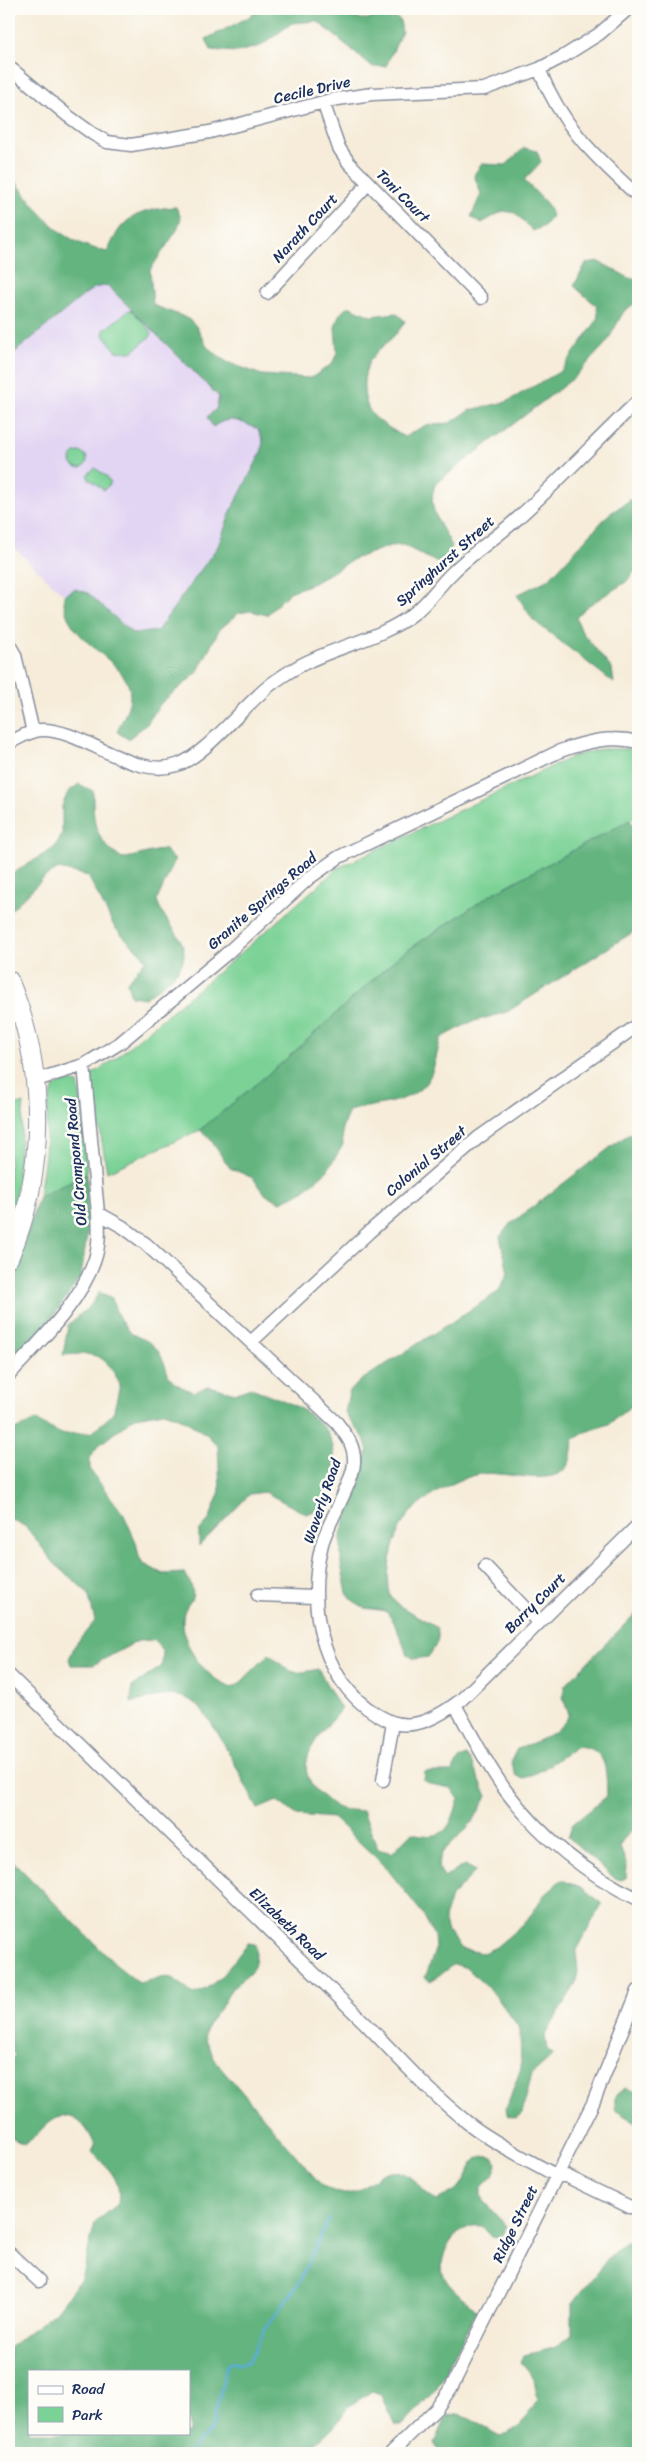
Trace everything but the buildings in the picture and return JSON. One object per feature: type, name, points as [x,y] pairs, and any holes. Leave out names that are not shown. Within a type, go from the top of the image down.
[{"type":"highway","points":[[9,980],[22,1016],[36,1080],[36,1157],[26,1213],[9,1258]]},
{"type":"street","name":"Cecile Drive","points":[[9,67],[93,134],[107,142],[131,145],[210,132],[323,102],[372,94],[484,90],[539,69],[599,34],[628,9]]},
{"type":"street","points":[[539,69],[548,93],[561,116],[589,150],[638,196]]},
{"type":"street","name":"Toni Court","points":[[323,102],[339,148],[349,163],[481,298]]},
{"type":"street","name":"Narath Court","points":[[267,293],[368,184]]},
{"type":"street","name":"Springhurst Street","points":[[9,743],[34,732],[53,730],[121,759],[146,766],[161,768],[178,765],[204,747],[273,683],[306,662],[382,633],[412,615],[426,603],[453,572],[518,518],[638,401]]},
{"type":"street","points":[[9,644],[15,656],[34,732]]},
{"type":"street","name":"Granite Springs Road","points":[[36,1080],[84,1065],[120,1043],[225,955],[309,878],[339,857],[560,751],[585,742],[608,739],[638,742]]},
{"type":"street","name":"Colonial Street","points":[[250,1342],[368,1232],[478,1138],[638,1025]]},
{"type":"street","name":"Old Crompond Road","points":[[9,1375],[42,1338],[81,1289],[96,1258],[99,1232],[98,1213],[84,1065]]},
{"type":"street","name":"Waverly Road","points":[[98,1213],[123,1227],[146,1244],[337,1423],[353,1446],[354,1466],[322,1544],[315,1583],[320,1636],[331,1662],[345,1686],[376,1715],[393,1723],[410,1725],[430,1719],[455,1704]]},
{"type":"street","name":"Barry Court","points":[[455,1704],[638,1525]]},
{"type":"street","points":[[485,1566],[538,1623]]},
{"type":"street","points":[[258,1595],[316,1597]]},
{"type":"street","name":"Elizabeth Road","points":[[9,1675],[353,2011],[420,2080],[468,2123],[502,2146],[557,2176],[566,2176],[630,2207],[638,2206]]},
{"type":"street","points":[[455,1704],[505,1790],[543,1833],[575,1861],[612,1886],[638,1899]]},
{"type":"street","points":[[383,1780],[393,1723]]},
{"type":"street","name":"Ridge Street","points":[[392,2453],[436,2409],[451,2388],[593,2103],[638,1991]]},
{"type":"street","points":[[9,2253],[39,2281]]},
{"type":"shaded area","points":[[107,274],[285,445],[151,677],[9,543],[9,351]]},
{"type":"green space","points":[[258,9],[344,9],[355,17],[365,19],[389,14],[400,20],[402,32],[386,66],[373,67],[317,21],[292,23],[261,46],[237,52],[211,50],[206,39],[249,17]]},
{"type":"green space","points":[[524,148],[537,151],[541,162],[524,180],[548,205],[552,216],[544,226],[533,231],[515,213],[503,211],[482,223],[471,217],[481,194],[474,175],[481,164],[506,165]]},
{"type":"green space","points":[[9,173],[40,213],[61,232],[89,247],[107,252],[119,230],[130,219],[144,212],[176,207],[181,218],[177,230],[150,270],[153,305],[187,318],[196,326],[207,347],[227,362],[262,375],[311,378],[332,364],[337,353],[335,327],[339,315],[348,306],[371,316],[396,313],[405,321],[371,359],[365,373],[364,389],[370,412],[382,423],[404,437],[426,425],[450,423],[470,410],[506,402],[561,371],[598,319],[597,306],[574,286],[586,263],[598,261],[631,279],[638,278],[638,301],[624,311],[607,342],[575,377],[436,483],[433,491],[433,508],[452,546],[446,557],[436,562],[403,545],[390,546],[354,559],[314,583],[290,592],[267,615],[251,611],[239,613],[219,630],[197,673],[161,703],[147,724],[128,739],[117,732],[130,700],[128,683],[120,671],[73,626],[66,612],[64,595],[75,589],[88,593],[133,634],[157,631],[218,546],[232,509],[261,453],[263,441],[258,429],[235,420],[225,421],[213,427],[207,417],[216,409],[219,397],[107,285],[94,288],[84,295],[9,357]]},
{"type":"green space","points":[[129,310],[133,311],[152,333],[132,352],[116,351],[103,334],[104,330]]},
{"type":"green space","points":[[79,452],[85,454],[87,460],[85,466],[79,468],[73,466],[71,460],[73,454]]},
{"type":"green space","points":[[95,468],[106,476],[111,483],[104,490],[88,478],[88,474]]},
{"type":"green space","points":[[638,495],[638,567],[626,582],[586,607],[576,618],[582,632],[612,669],[614,683],[533,620],[517,595],[549,579],[609,514]]},
{"type":"green space","points":[[601,749],[628,749],[638,753],[638,816],[492,894],[399,956],[283,1062],[200,1130],[107,1172],[91,1075],[112,1061],[249,946],[338,868],[574,756]]},
{"type":"green space","points":[[79,784],[93,791],[97,830],[113,852],[122,859],[164,849],[175,860],[157,900],[162,912],[181,941],[184,951],[183,959],[180,967],[174,974],[145,998],[131,996],[127,982],[146,959],[115,928],[88,876],[59,869],[46,876],[12,909],[9,908],[9,876],[54,848],[62,835],[62,806],[68,792]]},
{"type":"green space","points":[[630,820],[638,832],[638,929],[507,1012],[471,1022],[441,1038],[432,1071],[428,1080],[421,1088],[403,1099],[349,1111],[342,1128],[343,1145],[327,1171],[302,1192],[281,1202],[266,1195],[253,1178],[230,1168],[210,1139],[200,1130],[283,1062],[399,956],[492,894]]},
{"type":"green space","points":[[72,1081],[78,1084],[80,1092],[87,1173],[39,1197],[45,1155],[48,1105],[54,1087],[61,1083]]},
{"type":"green space","points":[[24,1103],[14,1211],[9,1220],[9,1107]]},
{"type":"green space","points":[[638,1129],[638,1400],[609,1424],[586,1432],[573,1440],[569,1463],[563,1471],[554,1476],[530,1477],[491,1473],[472,1476],[444,1488],[426,1499],[411,1512],[405,1519],[394,1543],[388,1584],[391,1595],[396,1603],[435,1627],[438,1633],[435,1647],[428,1657],[414,1659],[407,1654],[395,1624],[386,1611],[365,1608],[352,1600],[347,1593],[341,1564],[341,1534],[368,1451],[364,1438],[345,1413],[349,1392],[360,1381],[498,1292],[508,1273],[500,1237],[509,1225],[620,1140]]},
{"type":"green space","points":[[87,1173],[88,1229],[81,1276],[52,1318],[9,1369],[9,1276],[20,1254],[39,1197]]},
{"type":"green space","points":[[99,1292],[112,1298],[117,1314],[123,1325],[131,1333],[156,1348],[163,1359],[171,1380],[176,1384],[194,1392],[208,1386],[236,1393],[251,1388],[280,1399],[295,1406],[320,1423],[328,1435],[333,1448],[333,1483],[320,1509],[306,1514],[265,1492],[250,1494],[199,1546],[199,1531],[209,1520],[220,1491],[218,1446],[206,1434],[179,1417],[164,1412],[135,1417],[99,1445],[90,1456],[90,1470],[124,1515],[136,1542],[139,1557],[144,1564],[163,1574],[185,1573],[193,1596],[184,1612],[184,1630],[186,1640],[197,1661],[223,1684],[232,1688],[238,1685],[269,1654],[291,1671],[301,1672],[318,1669],[341,1709],[310,1750],[307,1761],[307,1773],[311,1784],[336,1807],[363,1811],[378,1849],[392,1853],[411,1833],[432,1835],[444,1831],[452,1819],[459,1799],[451,1788],[430,1784],[424,1780],[425,1772],[452,1772],[459,1759],[466,1756],[470,1760],[487,1796],[472,1823],[442,1853],[438,1866],[444,1878],[465,1865],[476,1871],[451,1897],[444,1918],[448,1932],[462,1949],[483,1953],[496,1947],[527,1921],[544,1895],[561,1880],[581,1887],[602,1903],[576,1952],[578,1972],[575,1985],[545,2035],[547,2050],[553,2055],[532,2074],[522,2113],[516,2118],[509,2116],[506,2109],[521,2068],[520,2029],[495,1995],[467,1968],[454,1964],[431,1981],[425,1978],[435,1950],[434,1936],[423,1914],[384,1865],[333,1818],[297,1815],[277,1801],[258,1809],[217,1732],[198,1706],[188,1699],[167,1696],[131,1703],[132,1687],[162,1666],[163,1651],[153,1640],[138,1641],[93,1665],[71,1665],[69,1659],[75,1645],[95,1621],[88,1593],[54,1563],[26,1527],[13,1520],[9,1522],[9,1433],[35,1420],[61,1434],[91,1433],[113,1414],[120,1385],[115,1374],[104,1360],[84,1354],[63,1355],[68,1325],[91,1305]]},
{"type":"green space","points":[[638,1611],[638,1825],[622,1841],[620,1847],[627,1866],[626,1878],[620,1880],[613,1877],[568,1837],[572,1825],[607,1796],[605,1769],[600,1756],[595,1751],[577,1746],[542,1770],[523,1779],[516,1775],[511,1761],[517,1749],[547,1736],[561,1726],[569,1714],[563,1699],[565,1685]]},
{"type":"green space","points":[[9,1857],[116,1965],[139,1983],[168,1977],[178,1982],[191,1994],[200,1992],[223,1974],[248,1943],[255,1944],[256,1959],[254,1967],[248,1975],[232,1988],[209,2024],[206,2030],[207,2042],[219,2065],[322,2186],[344,2194],[351,2193],[357,2191],[376,2177],[390,2171],[397,2171],[413,2179],[426,2193],[437,2200],[459,2187],[477,2159],[487,2156],[494,2157],[497,2164],[493,2176],[482,2187],[482,2195],[484,2202],[506,2226],[504,2234],[498,2238],[492,2237],[482,2226],[469,2227],[455,2237],[443,2258],[443,2273],[446,2280],[477,2311],[436,2389],[403,2425],[395,2425],[380,2394],[372,2391],[348,2407],[335,2426],[317,2443],[270,2453],[9,2453],[9,2348],[58,2309],[81,2279],[95,2223],[118,2204],[119,2195],[113,2175],[92,2152],[95,2146],[92,2139],[77,2120],[68,2116],[55,2118],[24,2144],[9,2137],[9,2061],[15,2055],[9,2049]]},
{"type":"green space","points":[[625,2088],[638,2093],[638,2124],[615,2110],[615,2097]]},
{"type":"green space","points":[[638,2238],[638,2453],[440,2453],[435,2443],[447,2416],[460,2413],[501,2437],[520,2426],[538,2400],[534,2379],[520,2361],[524,2355],[554,2348],[572,2334],[572,2304],[609,2257],[627,2242]]},
{"type":"waterway","points":[[188,2453],[212,2429],[226,2367],[232,2362],[240,2364],[248,2362],[265,2329],[298,2284],[329,2219]]}]
